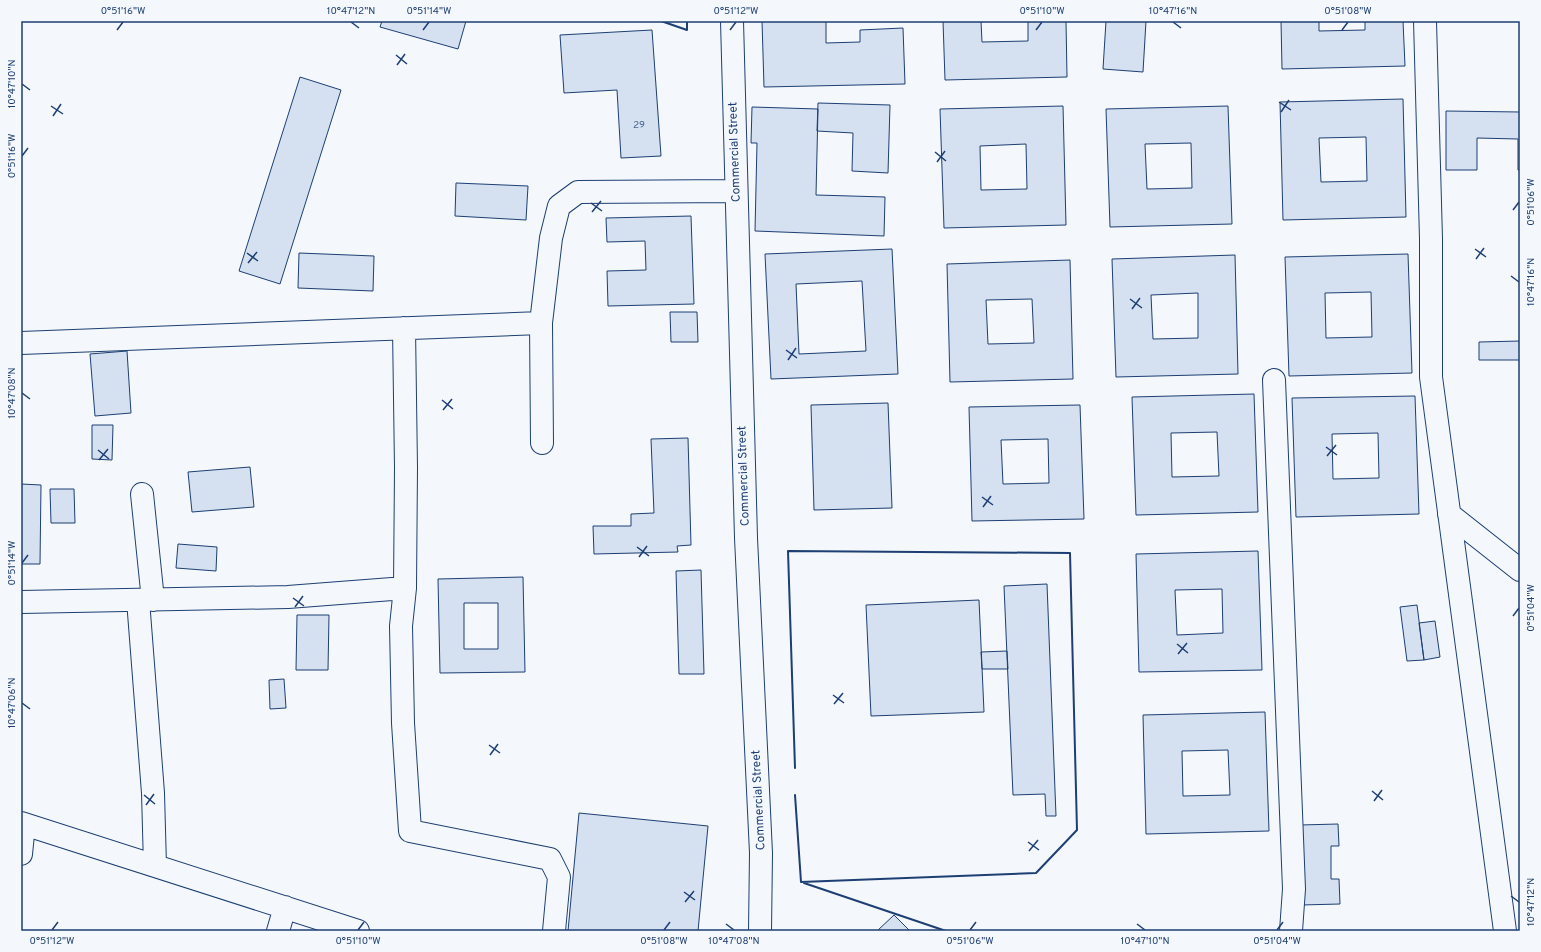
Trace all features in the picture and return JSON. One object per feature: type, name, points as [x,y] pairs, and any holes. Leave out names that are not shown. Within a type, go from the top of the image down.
[{"type":"street","name":"Commercial Street","points":[[732,21],[746,538],[761,853],[760,931]]},
{"type":"street","points":[[1425,21],[1431,239],[1431,377],[1505,931]]},
{"type":"street","points":[[542,443],[541,323],[551,238],[559,206],[578,192],[736,191]]},
{"type":"street","points":[[21,343],[541,323]]},
{"type":"street","points":[[404,328],[406,468],[405,588],[402,626],[403,723],[410,831],[550,859],[559,877],[554,931]]},
{"type":"street","points":[[1274,380],[1294,889],[1291,931]]},
{"type":"street","points":[[142,494],[155,866]]},
{"type":"street","points":[[1449,514],[1520,570]]},
{"type":"street","points":[[21,602],[288,596],[405,588]]},
{"type":"street","points":[[21,854],[23,824],[358,931]]},
{"type":"street","points":[[278,931],[285,907]]},
{"type":"building","points":[[382,21],[466,21],[458,49],[380,27]]},
{"type":"building","points":[[762,21],[826,21],[826,43],[860,42],[860,30],[903,28],[905,84],[764,87]]},
{"type":"building","points":[[943,21],[981,21],[982,42],[1028,41],[1028,21],[1066,21],[1067,77],[945,80]]},
{"type":"building","points":[[1106,21],[1146,21],[1143,72],[1103,69]]},
{"type":"building","points":[[1281,21],[1319,21],[1319,31],[1365,30],[1365,21],[1403,21],[1405,66],[1282,69]]},
{"type":"building","points":[[652,30],[661,156],[621,158],[617,90],[564,93],[560,35]]},
{"type":"building","points":[[300,77],[341,90],[280,284],[239,271]]},
{"type":"building","points":[[1403,99],[1406,217],[1283,220],[1280,102]],"holes":[[[1366,137],[1367,181],[1321,182],[1319,138]]]},
{"type":"building","points":[[818,103],[890,105],[888,173],[852,171],[853,133],[817,131]]},
{"type":"building","points":[[1063,106],[1066,225],[944,228],[940,109]],"holes":[[[1026,144],[1027,189],[981,190],[980,146]]]},
{"type":"building","points":[[1228,106],[1232,224],[1110,227],[1106,109]],"holes":[[[1191,143],[1192,188],[1147,189],[1145,144]]]},
{"type":"building","points":[[752,107],[818,109],[816,195],[885,197],[884,236],[755,231],[757,143],[751,143]]},
{"type":"building","points":[[1446,111],[1520,112],[1520,170],[1518,170],[1518,139],[1477,138],[1477,170],[1446,170]]},
{"type":"building","points":[[456,183],[528,186],[526,220],[455,216]]},
{"type":"building","points":[[691,216],[694,304],[608,306],[607,271],[646,270],[645,241],[607,242],[606,218]]},
{"type":"building","points":[[892,249],[898,374],[771,379],[765,254]],"holes":[[[862,281],[866,351],[799,354],[796,284]]]},
{"type":"building","points":[[299,253],[374,256],[373,291],[298,288]]},
{"type":"building","points":[[1408,254],[1412,373],[1289,376],[1285,257]],"holes":[[[1371,292],[1372,337],[1326,338],[1325,293]]]},
{"type":"building","points":[[1235,255],[1238,374],[1116,377],[1112,259]],"holes":[[[1198,293],[1198,338],[1153,339],[1151,295]]]},
{"type":"building","points":[[1070,260],[1073,379],[950,382],[947,264]],"holes":[[[1032,299],[1034,343],[988,344],[986,300]]]},
{"type":"building","points":[[670,312],[697,312],[698,342],[671,342]]},
{"type":"building","points":[[1520,341],[1520,360],[1479,360],[1479,342]]},
{"type":"building","points":[[127,351],[131,413],[95,416],[90,354]]},
{"type":"building","points":[[1254,394],[1258,512],[1136,515],[1132,397]],"holes":[[[1217,432],[1219,476],[1172,477],[1171,433]]]},
{"type":"building","points":[[1415,396],[1419,514],[1296,517],[1292,398]],"holes":[[[1378,433],[1379,478],[1333,479],[1332,434]]]},
{"type":"building","points":[[888,403],[892,508],[814,510],[811,405]]},
{"type":"building","points":[[1080,405],[1084,519],[972,521],[969,407]],"holes":[[[1048,439],[1049,483],[1003,484],[1001,440]]]},
{"type":"building","points":[[92,425],[113,425],[112,460],[92,459]]},
{"type":"building","points":[[688,438],[691,545],[677,546],[678,552],[594,554],[593,526],[631,526],[631,514],[654,513],[651,439]]},
{"type":"building","points":[[250,467],[254,507],[192,512],[188,472]]},
{"type":"building","points":[[21,484],[41,485],[40,564],[21,564]]},
{"type":"building","points":[[50,489],[74,489],[75,523],[51,523]]},
{"type":"building","points":[[178,544],[217,547],[216,571],[176,568]]},
{"type":"building","points":[[1258,551],[1262,670],[1139,672],[1136,554]],"holes":[[[1222,589],[1223,633],[1177,635],[1175,590]]]},
{"type":"building","points":[[701,570],[704,674],[679,674],[676,571]]},
{"type":"building","points":[[523,577],[525,672],[440,673],[438,579]],"holes":[[[464,603],[498,603],[498,649],[464,649]]]},
{"type":"building","points":[[1047,584],[1056,816],[1046,816],[1045,794],[1013,795],[1004,586]]},
{"type":"building","points":[[979,600],[984,712],[871,716],[866,605]]},
{"type":"building","points":[[1417,605],[1424,660],[1407,661],[1400,607]]},
{"type":"building","points":[[297,615],[329,615],[328,670],[296,670]]},
{"type":"building","points":[[1435,621],[1440,657],[1424,660],[1419,623]]},
{"type":"building","points":[[1007,651],[1008,669],[982,669],[981,652]]},
{"type":"building","points":[[284,679],[286,708],[270,709],[269,680]]},
{"type":"building","points":[[1265,712],[1269,831],[1146,834],[1143,715]],"holes":[[[1228,750],[1230,795],[1183,796],[1182,751]]]},
{"type":"building","points":[[579,813],[708,826],[698,931],[568,931]]},
{"type":"building","points":[[1338,824],[1339,846],[1331,846],[1331,879],[1339,879],[1340,904],[1301,905],[1300,825]]},
{"type":"building","points":[[894,915],[910,931],[877,931]]},
{"type":"wall","points":[[661,21],[687,30],[687,21]]},
{"type":"wall","points":[[795,768],[788,551],[1070,553],[1077,830],[1036,873],[801,882],[795,795]]},
{"type":"wall","points":[[804,883],[946,931]]}]
